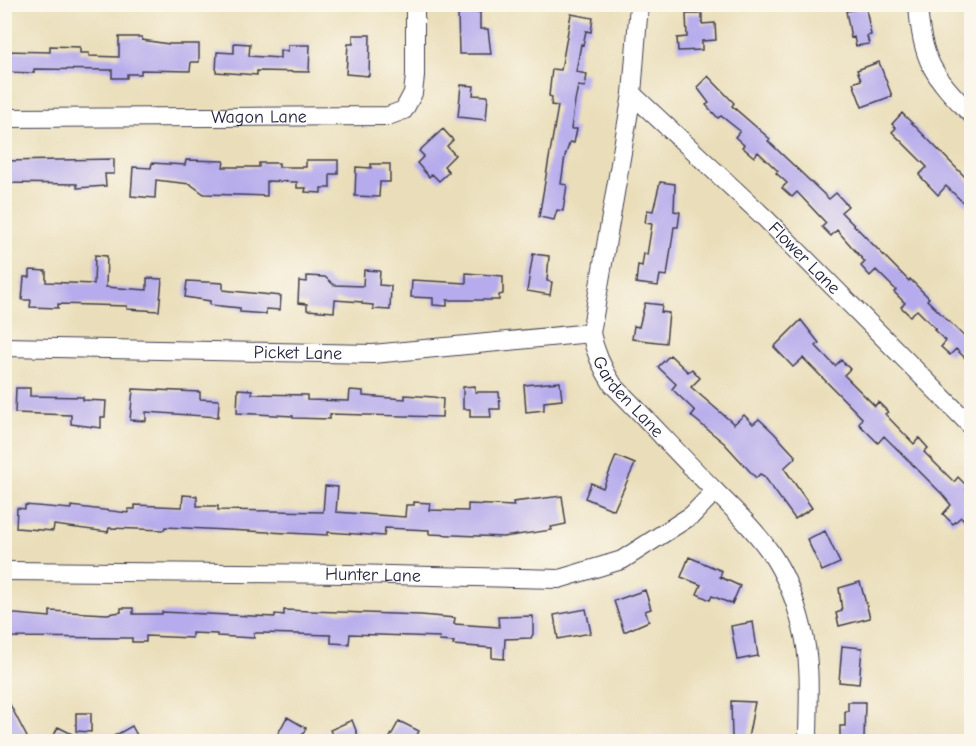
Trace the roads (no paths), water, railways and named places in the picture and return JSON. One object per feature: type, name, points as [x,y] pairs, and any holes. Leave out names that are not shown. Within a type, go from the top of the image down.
[{"type":"street","name":"Wagon Lane","points":[[4,118],[388,116],[404,110],[413,93],[415,4]]},
{"type":"street","name":"Garden Lane","points":[[639,4],[632,94],[591,333],[602,369],[613,386],[715,491],[743,516],[763,540],[791,590],[803,630],[808,673],[808,741]]},
{"type":"street","points":[[918,4],[920,36],[931,69],[972,115]]},
{"type":"street","name":"Flower Lane","points":[[632,94],[766,219],[972,427]]},
{"type":"street","name":"Picket Lane","points":[[4,347],[373,354],[591,333]]},
{"type":"street","name":"Hunter Lane","points":[[4,571],[348,574],[559,579],[622,560],[692,515],[715,491]]}]
